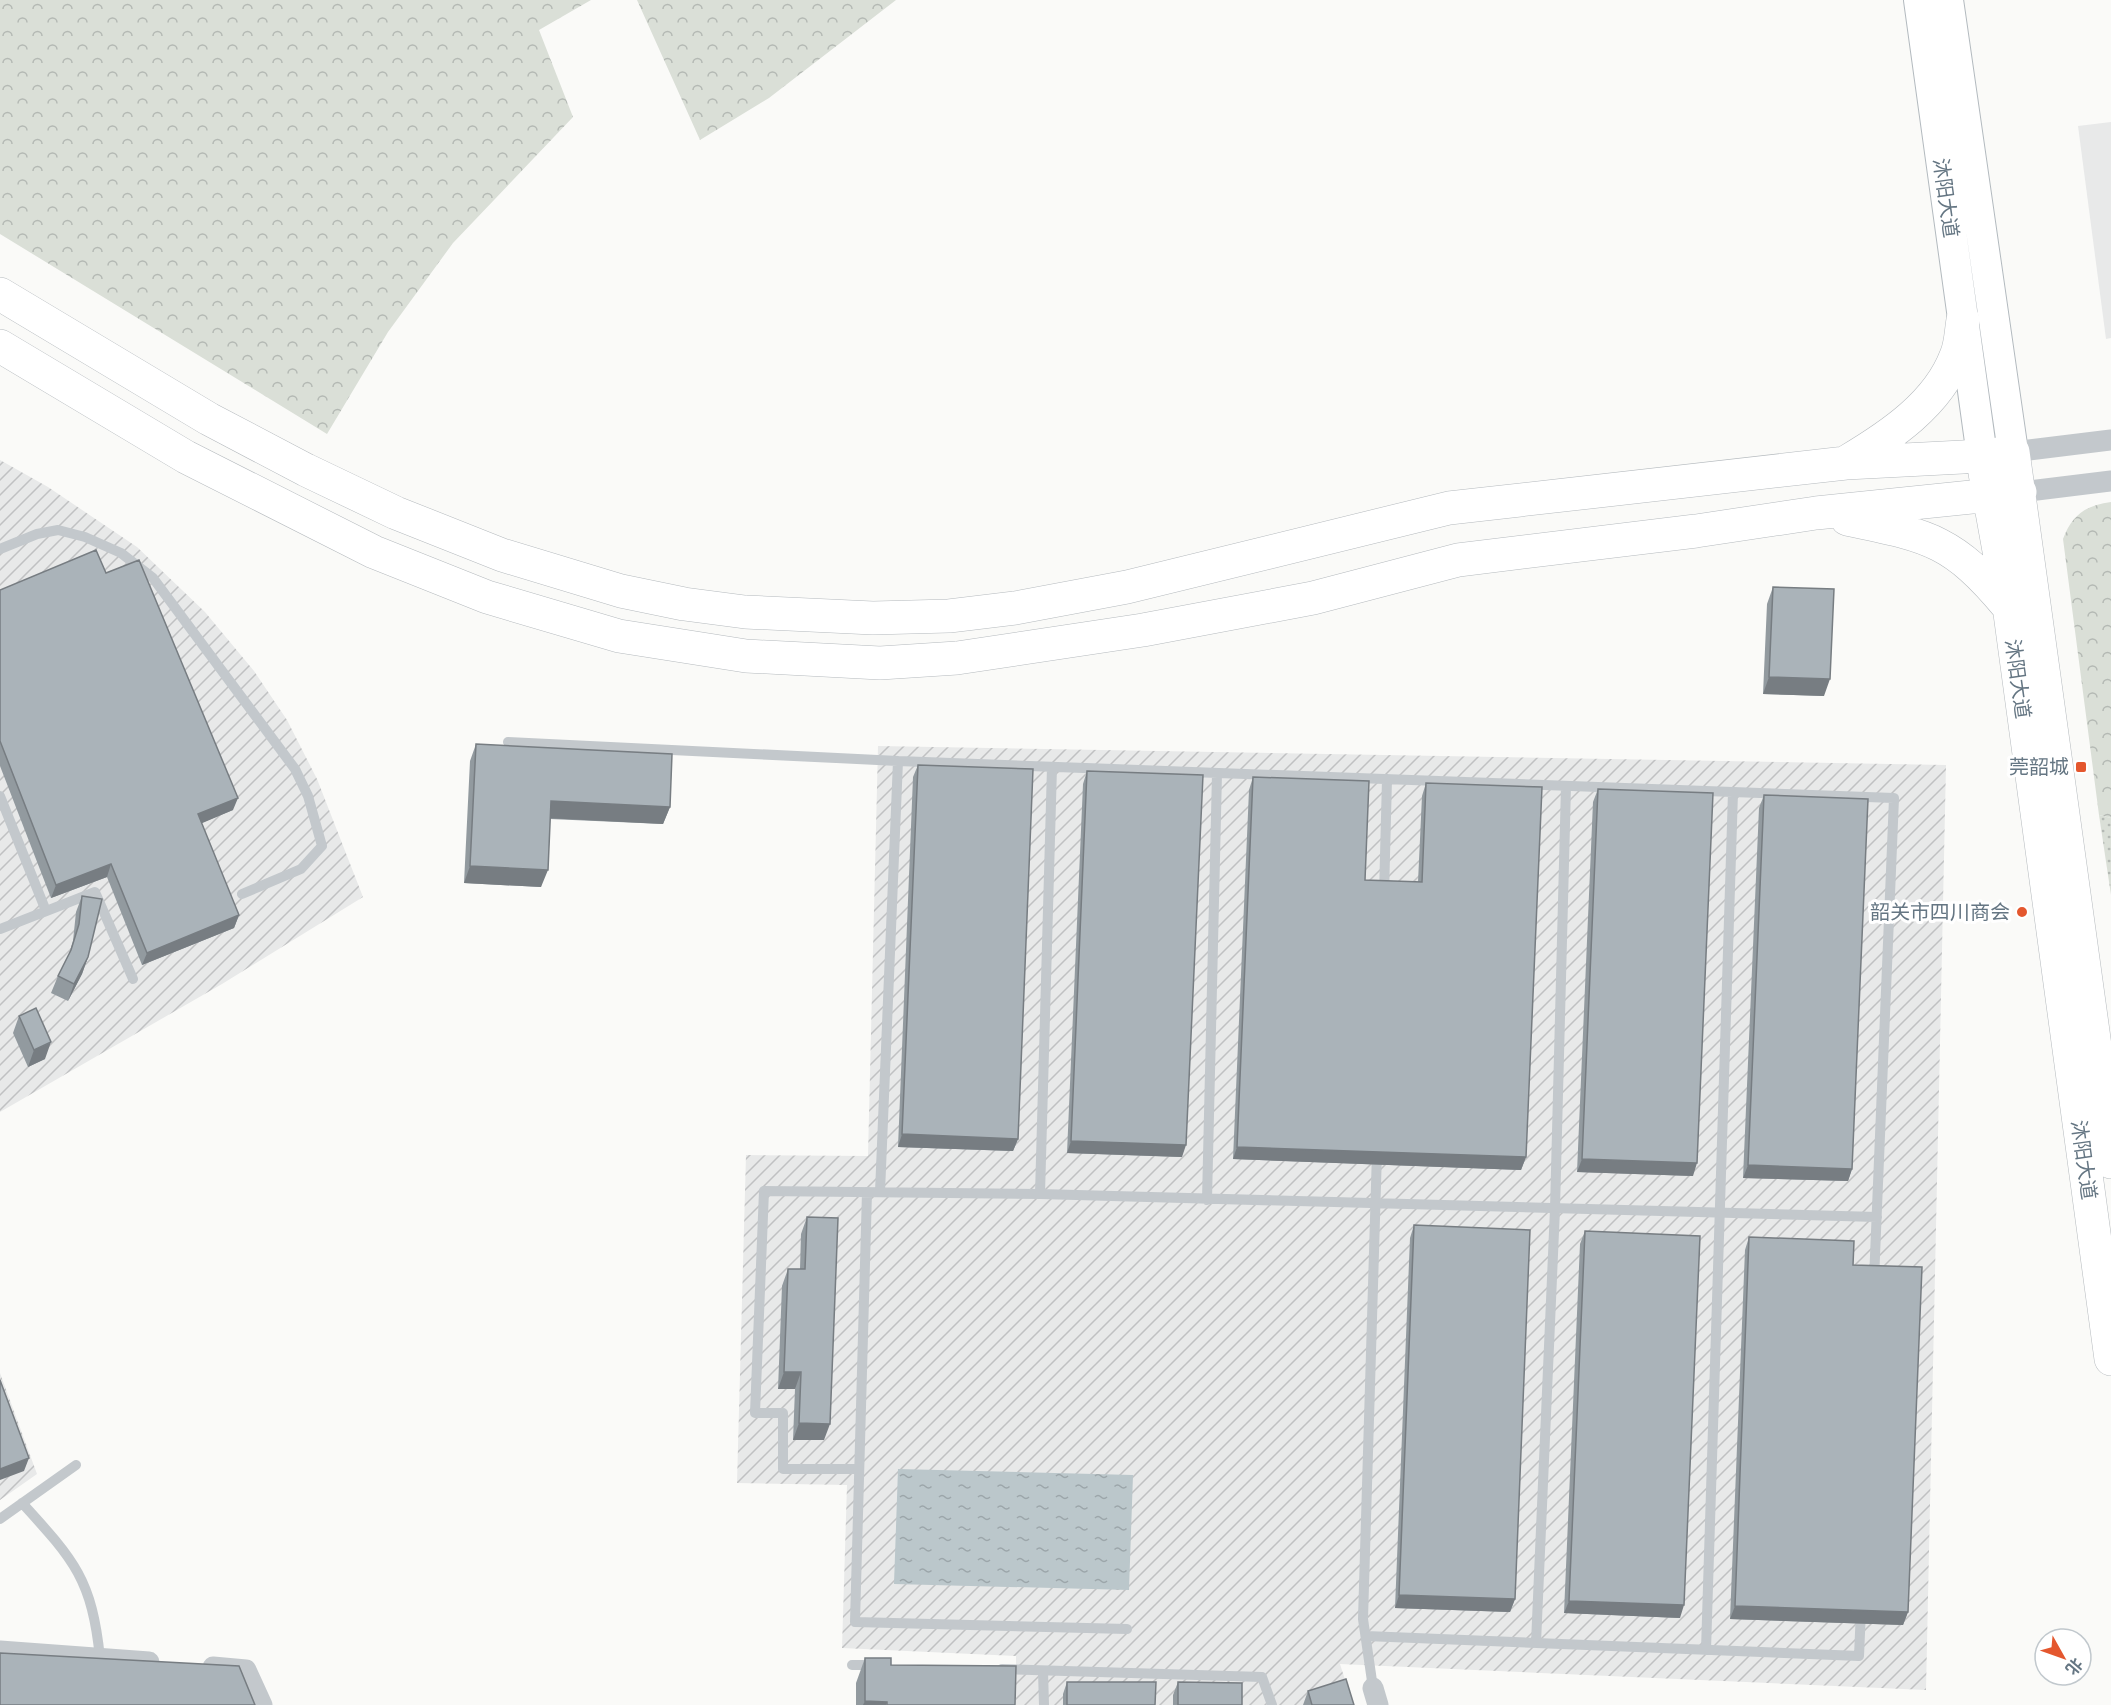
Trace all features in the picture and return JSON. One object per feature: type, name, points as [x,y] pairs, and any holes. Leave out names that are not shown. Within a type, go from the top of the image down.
[{"type":"main road","name":"沐阳大道","points":[[1919,0],[1963,320],[1998,454]]},
{"type":"main road","name":"沐阳大道","points":[[1948,0],[1998,454],[2111,1162]]},
{"type":"main road","points":[[0,294],[209,419],[306,470],[396,513],[502,555],[621,591],[684,604],[745,612],[873,618],[949,616],[1015,608],[1138,585],[1449,508],[1846,463],[1998,454]]},
{"type":"main road","points":[[1846,463],[1886,438],[1930,396],[1945,378],[1957,355],[1963,320]]},
{"type":"main road","points":[[0,346],[186,457],[374,552],[487,597],[618,636],[746,656],[880,663],[957,658],[1143,630],[1302,600],[1458,560],[1696,531],[1816,513],[2004,494]]},
{"type":"main road","name":"沐阳大道","points":[[2004,494],[2009,606],[2111,1359]]},
{"type":"main road","points":[[1816,513],[1930,538],[1950,549],[1983,575],[2009,606]]},
{"type":"street","points":[[1998,454],[2111,440]]},
{"type":"street","points":[[2004,494],[2111,481]]},
{"type":"street","points":[[0,1651],[168,1664]]},
{"type":"street","points":[[190,1665],[246,1670],[262,1705]]},
{"type":"lane","points":[[0,549],[37,534],[58,530],[86,537],[122,554],[153,578],[296,769],[308,796],[322,846],[301,869],[242,894]]},
{"type":"lane","points":[[508,742],[898,761],[1894,798],[1874,1288]]},
{"type":"lane","points":[[880,1192],[898,761]]},
{"type":"lane","points":[[1040,1194],[1052,767]]},
{"type":"lane","points":[[1208,1200],[1217,773]]},
{"type":"lane","points":[[1383,909],[1387,779]]},
{"type":"lane","points":[[1536,1643],[1555,1209],[1566,786]]},
{"type":"lane","points":[[1706,1650],[1733,792]]},
{"type":"lane","points":[[0,796],[46,911]]},
{"type":"lane","points":[[0,929],[95,892],[133,979]]},
{"type":"lane","points":[[1376,1696],[1363,1619],[1377,1145]]},
{"type":"lane","points":[[859,1469],[783,1469],[783,1413],[755,1413],[764,1191],[1040,1194],[1877,1216]]},
{"type":"lane","points":[[867,1192],[855,1622],[1127,1629]]},
{"type":"lane","points":[[0,1519],[76,1465]]},
{"type":"lane","points":[[22,1503],[63,1546],[81,1574],[97,1626],[100,1658]]},
{"type":"lane","points":[[1366,1636],[1859,1656],[1862,1597]]},
{"type":"lane","points":[[852,1665],[888,1666]]},
{"type":"lane","points":[[996,1669],[1262,1677],[1272,1705]]},
{"type":"lane","points":[[1043,1671],[1044,1705]]},
{"type":"shaded area","points":[[2111,122],[2111,338],[2106,339],[2078,126]]},
{"type":"shaded area","points":[[0,460],[48,487],[137,547],[205,612],[254,671],[287,720],[317,779],[363,897],[222,984],[0,1112]]},
{"type":"shaded area","points":[[878,746],[1946,765],[1926,1690],[1340,1664],[1353,1705],[1016,1705],[1016,1656],[842,1648],[847,1485],[737,1483],[746,1155],[868,1156]]},
{"type":"shaded area","points":[[0,1373],[37,1474],[0,1500]]},
{"type":"green space","points":[[0,0],[591,0],[539,30],[573,117],[453,243],[388,332],[327,434],[0,234]]},
{"type":"green space","points":[[637,0],[896,0],[769,98],[700,140]]},
{"type":"green space","points":[[2111,502],[2111,818],[2099,815],[2063,539],[2071,524],[2081,513],[2102,503]]},
{"type":"green space","points":[[2099,815],[2111,818],[2111,895]]},
{"type":"water","points":[[898,1469],[1133,1475],[1129,1590],[894,1584]]},
{"type":"building","points":[[96,550],[106,573],[139,560],[238,798],[198,814],[239,915],[147,953],[111,864],[56,885],[0,741],[0,590]]},
{"type":"building","points":[[1773,587],[1834,589],[1830,679],[1769,677]]},
{"type":"building","points":[[476,744],[672,754],[670,807],[551,801],[548,870],[470,866]]},
{"type":"building","points":[[918,765],[1033,769],[1018,1139],[902,1134]]},
{"type":"building","points":[[1087,771],[1203,775],[1186,1145],[1071,1141]]},
{"type":"building","points":[[1253,777],[1369,781],[1365,880],[1422,882],[1426,783],[1542,787],[1526,1157],[1237,1147]]},
{"type":"building","points":[[1598,789],[1713,793],[1697,1163],[1582,1159]]},
{"type":"building","points":[[1764,795],[1868,799],[1852,1169],[1748,1165]]},
{"type":"building","points":[[82,896],[102,899],[88,957],[74,984],[58,976],[71,950],[79,924]]},
{"type":"building","points":[[36,1008],[51,1042],[34,1050],[19,1016]]},
{"type":"building","points":[[807,1217],[838,1218],[830,1424],[799,1423],[801,1372],[784,1372],[788,1269],[805,1269]]},
{"type":"building","points":[[1414,1225],[1530,1230],[1515,1599],[1399,1595]]},
{"type":"building","points":[[1585,1231],[1700,1236],[1684,1605],[1569,1601]]},
{"type":"building","points":[[1749,1237],[1854,1241],[1853,1265],[1922,1267],[1908,1612],[1735,1606]]},
{"type":"building","points":[[0,1380],[29,1458],[0,1469]]},
{"type":"building","points":[[0,1653],[239,1666],[255,1705],[0,1705]]},
{"type":"building","points":[[865,1658],[891,1658],[891,1665],[1016,1666],[1015,1705],[887,1705],[887,1702],[865,1701]]},
{"type":"building","points":[[1346,1679],[1354,1705],[1312,1705],[1308,1691]]},
{"type":"building","points":[[1067,1682],[1156,1682],[1155,1705],[1067,1705]]},
{"type":"building","points":[[1178,1682],[1242,1683],[1242,1705],[1178,1705]]},
{"type":"place","name":"莞韶城","points":[[2081,767]]},
{"type":"place","name":"韶关市四川商会","points":[[2022,912]]}]
